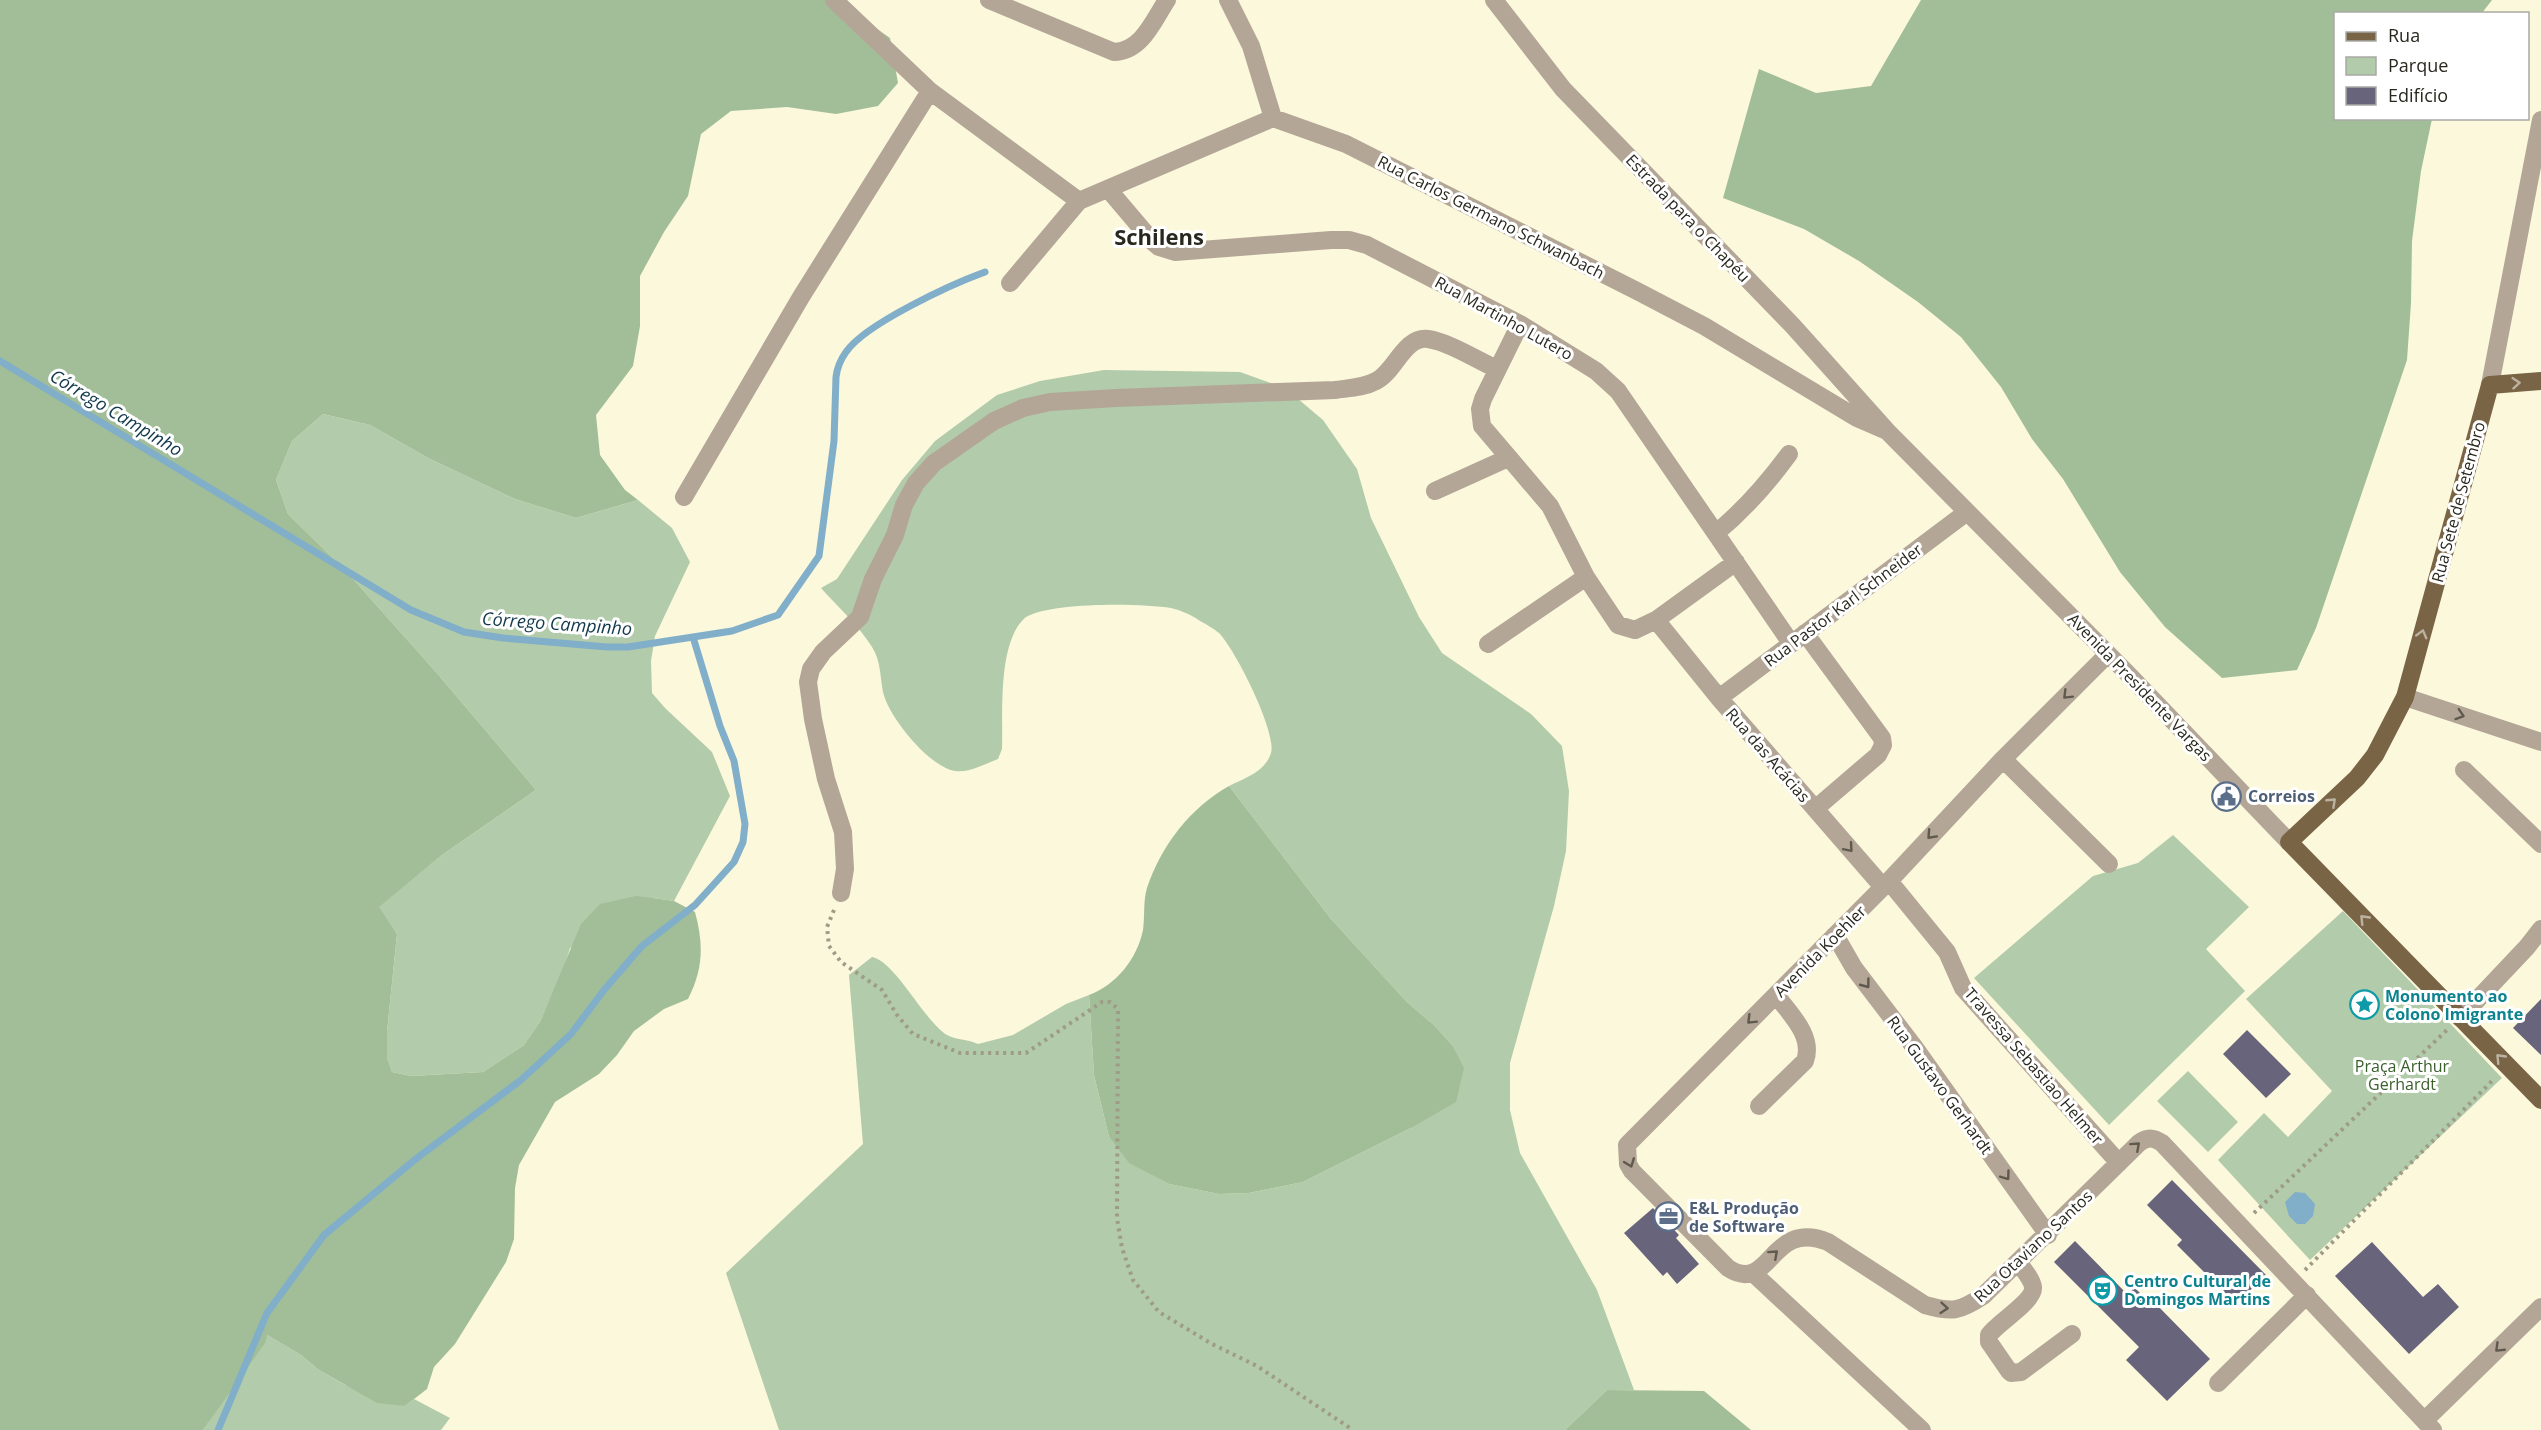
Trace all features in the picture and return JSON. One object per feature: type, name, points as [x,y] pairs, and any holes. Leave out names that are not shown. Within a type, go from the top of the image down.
[{"type":"main road","points":[[2490,385],[2541,381]]},
{"type":"main road","name":"Rua Sete de Setembro","points":[[2289,843],[2358,778],[2375,755],[2405,697],[2490,385]]},
{"type":"main road","name":"Avenida Presidente Vargas","points":[[2289,843],[2541,1100]]},
{"type":"street","points":[[834,0],[930,91],[1079,201]]},
{"type":"street","points":[[989,0],[1114,52],[1124,52],[1135,46],[1167,0]]},
{"type":"street","points":[[1010,283],[1079,201],[1273,118],[1251,46],[1228,0]]},
{"type":"street","name":"Estrada para o Chapéu","points":[[1494,0],[1563,89],[1793,326],[1887,432]]},
{"type":"street","points":[[684,498],[801,297],[930,91]]},
{"type":"street","name":"Rua Carlos Germano Schwanbach","points":[[1273,118],[1346,144],[1638,291],[1704,326],[1857,418],[1887,432]]},
{"type":"street","name":"Rua Sete de Setembro","points":[[2490,385],[2541,120]]},
{"type":"street","name":"Rua Martinho Lutero","points":[[1108,189],[1153,242],[1165,250],[1175,252],[1308,241],[1349,240],[1394,257],[1520,324],[1610,382],[1736,562],[1882,738],[1883,745],[1878,755],[1815,809]]},
{"type":"street","points":[[1520,324],[1483,399],[1480,419],[1490,438],[1550,506],[1586,577],[1618,625],[1635,630],[1656,620],[1736,562]]},
{"type":"street","points":[[842,893],[845,869],[843,832],[826,779],[813,719],[808,682],[812,669],[823,652],[860,617],[873,579],[895,535],[904,505],[916,483],[934,463],[994,421],[1023,408],[1050,402],[1361,387],[1377,381],[1413,342],[1421,339],[1441,343],[1497,369]]},
{"type":"street","name":"Avenida Presidente Vargas","points":[[1887,432],[2108,654],[2289,843]]},
{"type":"street","points":[[1716,533],[1742,512],[1789,454]]},
{"type":"street","points":[[1435,491],[1508,458]]},
{"type":"street","name":"Rua Pastor Karl Schneider","points":[[1719,698],[1967,512]]},
{"type":"street","points":[[1488,644],[1586,577]]},
{"type":"street","name":"Rua das Acácias","points":[[1656,620],[1719,698],[1815,809],[1886,884]]},
{"type":"street","name":"Avenida Koehler","points":[[1754,1274],[1737,1275],[1632,1171],[1628,1164],[1627,1145],[1886,884],[2003,759],[2108,654]]},
{"type":"street","points":[[2405,697],[2541,742]]},
{"type":"street","points":[[2003,759],[2109,864]]},
{"type":"street","points":[[2464,770],[2541,844]]},
{"type":"street","name":"Travessa Sebastiao Helmer","points":[[1886,884],[1947,952],[1963,988],[2119,1163]]},
{"type":"street","points":[[2460,1018],[2541,929]]},
{"type":"street","name":"Rua Gustavo Gerhardt","points":[[1835,935],[1854,968],[1915,1048],[2048,1234]]},
{"type":"street","points":[[1759,1107],[1805,1061],[1808,1053],[1804,1034],[1776,995]]},
{"type":"street","name":"Rua Otaviano Santos","points":[[1754,1274],[1789,1241],[1814,1237],[1828,1242],[1925,1305],[1939,1309],[1963,1310],[1983,1296],[2145,1139],[2156,1139],[2162,1143],[2241,1226]]},
{"type":"street","points":[[2241,1226],[2429,1425],[2541,1307]]},
{"type":"street","points":[[2018,1262],[2033,1285],[2033,1290],[2028,1300],[1989,1335],[1989,1342],[2009,1371],[2011,1373],[2021,1372],[2072,1334]]},
{"type":"street","points":[[1754,1274],[1922,1430]]},
{"type":"street","points":[[2218,1383],[2307,1294]]},
{"type":"path","points":[[842,893],[827,927],[829,946],[842,962],[882,990],[897,1015],[914,1034],[960,1053],[1026,1053],[1102,1002],[1110,1002],[1118,1009],[1117,1218],[1122,1248],[1133,1280],[1159,1312],[1212,1344],[1257,1366],[1353,1430]]},
{"type":"path","points":[[2241,1226],[2460,1018]]},
{"type":"path","points":[[2294,1281],[2397,1180],[2507,1065]]},
{"type":"green space","points":[[0,0],[836,0],[890,38],[898,83],[878,106],[836,114],[787,107],[731,111],[701,134],[688,196],[664,232],[640,276],[640,326],[633,366],[596,415],[600,455],[625,490],[638,500],[576,518],[515,499],[428,458],[370,425],[323,414],[292,441],[276,480],[288,514],[345,570],[436,672],[536,790],[442,855],[379,907],[397,934],[387,1032],[387,1057],[392,1072],[411,1076],[483,1072],[524,1045],[541,1020],[581,924],[600,904],[636,896],[674,901],[695,912],[700,935],[697,978],[688,999],[664,1009],[634,1031],[617,1055],[599,1074],[555,1102],[519,1165],[515,1188],[514,1239],[506,1262],[455,1344],[434,1367],[427,1389],[405,1406],[377,1403],[319,1370],[301,1355],[267,1335],[265,1343],[203,1430],[0,1430]]},
{"type":"green space","points":[[1921,0],[2492,0],[2483,12],[2334,12],[2334,120],[2432,120],[2421,171],[2412,241],[2407,360],[2316,628],[2297,670],[2222,678],[2165,627],[2120,572],[2063,479],[2032,439],[2001,387],[1961,337],[1918,302],[1859,261],[1804,229],[1723,198],[1759,69],[1816,93],[1871,86]]},
{"type":"green space","points":[[1104,370],[1240,372],[1285,388],[1323,420],[1357,469],[1371,518],[1419,617],[1442,653],[1531,714],[1562,746],[1569,791],[1566,851],[1554,906],[1510,1063],[1510,1110],[1520,1153],[1597,1290],[1634,1390],[1607,1390],[1565,1430],[779,1430],[726,1273],[863,1144],[849,975],[872,957],[890,969],[938,1028],[950,1037],[978,1044],[1013,1035],[1066,1004],[1089,995],[1094,1075],[1109,1137],[1129,1162],[1169,1184],[1219,1194],[1249,1193],[1303,1182],[1411,1128],[1452,1045],[1435,1026],[1407,1002],[1331,919],[1229,786],[1254,774],[1264,765],[1271,753],[1271,742],[1268,728],[1244,672],[1217,631],[1186,613],[1157,606],[1075,606],[1038,612],[1026,617],[1015,631],[1006,658],[1002,749],[998,759],[972,769],[955,771],[933,760],[922,751],[901,726],[886,702],[875,652],[855,624],[821,588],[837,579],[902,480],[935,441],[997,395],[1040,381]]},
{"type":"green space","points":[[323,414],[370,425],[428,458],[515,499],[576,518],[638,500],[672,528],[690,562],[655,636],[651,661],[652,693],[712,752],[730,796],[674,901],[653,898],[570,948],[563,971],[541,1020],[524,1045],[483,1072],[411,1076],[392,1072],[387,1057],[387,1032],[397,934],[378,907],[442,855],[536,790],[436,672],[345,570],[288,514],[276,480],[292,441]]},
{"type":"green space","points":[[1229,786],[1331,919],[1407,1002],[1435,1026],[1452,1045],[1464,1068],[1456,1102],[1411,1128],[1303,1182],[1249,1193],[1219,1194],[1169,1184],[1129,1163],[1109,1137],[1094,1075],[1089,995],[1099,991],[1116,978],[1136,951],[1143,930],[1147,888],[1160,857],[1169,843],[1202,805]]},
{"type":"green space","points":[[2173,835],[2249,907],[2206,949],[2245,991],[2109,1125],[1974,978],[2093,876],[2138,863]]},
{"type":"green space","name":"Praça Arthur Gerhardt","points":[[2343,911],[2502,1078],[2310,1260],[2218,1160],[2264,1113],[2288,1137],[2332,1091],[2246,999]]},
{"type":"green space","points":[[2188,1071],[2238,1122],[2208,1152],[2157,1101]]},
{"type":"green space","points":[[267,1335],[345,1385],[405,1406],[414,1399],[450,1418],[441,1430],[203,1430]]},
{"type":"green space","points":[[1607,1390],[1704,1391],[1751,1430],[1565,1430]]},
{"type":"water","points":[[2295,1192],[2305,1193],[2315,1204],[2313,1216],[2305,1224],[2297,1224],[2289,1216],[2285,1202]]},
{"type":"building","points":[[2541,999],[2541,1055],[2513,1028]]},
{"type":"building","points":[[2247,1030],[2291,1074],[2266,1098],[2223,1054]]},
{"type":"building","points":[[2172,1180],[2266,1275],[2236,1304],[2177,1245],[2182,1240],[2147,1205]]},
{"type":"building","points":[[1653,1208],[1679,1235],[1676,1238],[1699,1264],[1677,1284],[1667,1272],[1663,1276],[1624,1233]]},
{"type":"building","points":[[2075,1241],[2127,1294],[2134,1287],[2148,1301],[2150,1298],[2210,1359],[2167,1401],[2126,1360],[2139,1347],[2054,1262]]},
{"type":"building","points":[[2372,1242],[2423,1297],[2438,1284],[2459,1307],[2409,1354],[2335,1276]]},
{"type":"waterway","name":"Córrego Campinho","points":[[0,361],[411,610],[464,632],[503,638],[628,647],[732,631],[778,615],[819,556],[834,441],[836,377],[844,355],[871,329],[910,306],[985,272]]},
{"type":"waterway","points":[[218,1430],[267,1313],[324,1235],[417,1158],[521,1080],[571,1034],[604,990],[642,946],[695,905],[734,862],[743,842],[745,824],[734,761],[720,726],[693,637]]},
{"type":"place","name":"Correios","points":[[2227,796]]},
{"type":"place","name":"Monumento ao Colono Imigrante","points":[[2364,1005]]},
{"type":"place","name":"E&L Produção de Software","points":[[1668,1217]]},
{"type":"place","name":"Centro Cultural de Domingos Martins","points":[[2103,1290]]},
{"type":"district","name":"Schilens","points":[[1159,237]]}]
